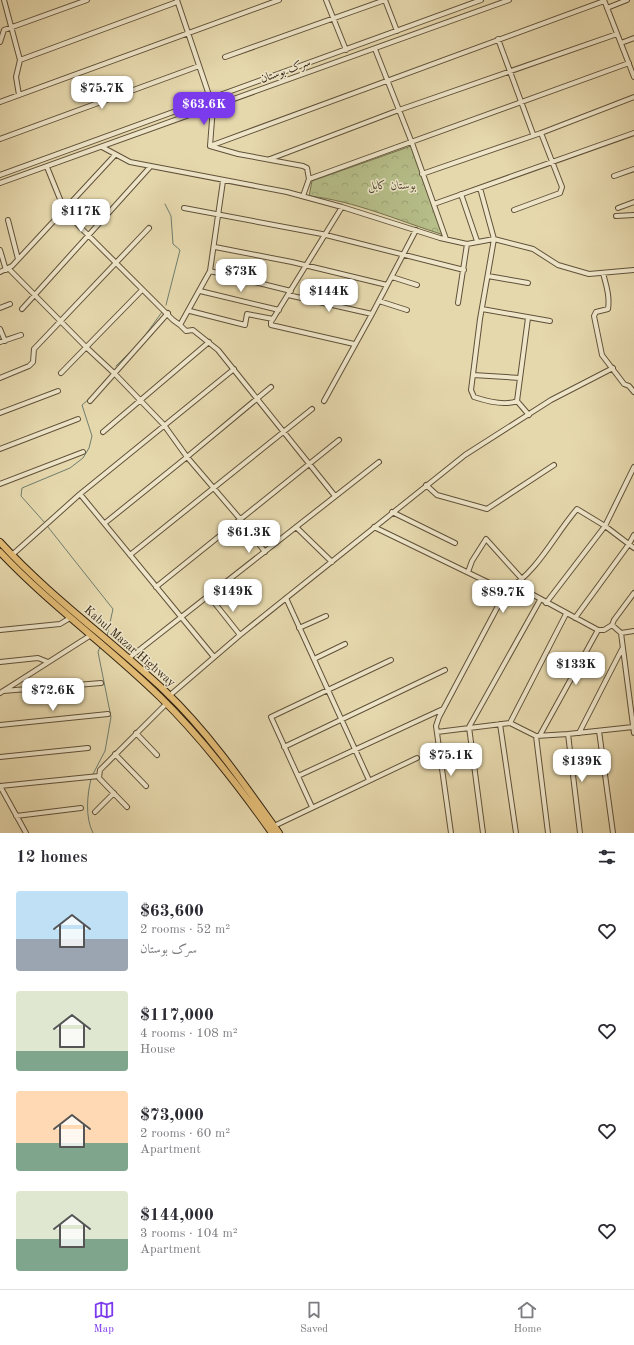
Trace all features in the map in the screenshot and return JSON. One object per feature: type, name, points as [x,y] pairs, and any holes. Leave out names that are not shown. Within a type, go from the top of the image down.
[{"type":"highway","name":"Kabul Mazar Highway","points":[[0,542],[29,572],[112,648],[127,666],[167,703],[235,778],[279,833]]},
{"type":"highway","name":"Kabul Mazar Highway","points":[[0,552],[24,577],[70,618],[91,635],[101,638]]},
{"type":"highway","points":[[24,577],[29,572]]},
{"type":"highway","name":"Kabul Mazar Highway","points":[[112,648],[131,659],[168,694],[215,747],[272,833]]},
{"type":"highway","points":[[127,666],[131,659]]},
{"type":"highway","points":[[160,697],[168,694]]},
{"type":"street","points":[[4,0],[20,60],[16,77],[19,95]]},
{"type":"street","points":[[0,42],[4,30],[12,26],[87,0]]},
{"type":"street","points":[[0,102],[279,0]]},
{"type":"street","points":[[326,0],[346,50]]},
{"type":"street","points":[[225,56],[385,0],[397,31]]},
{"type":"street","name":"سرک بوستان","points":[[0,175],[482,0]]},
{"type":"street","name":"سرک بوستان","points":[[0,183],[508,0]]},
{"type":"street","points":[[210,146],[604,0],[634,77]]},
{"type":"street","points":[[607,8],[628,0]]},
{"type":"street","points":[[20,60],[177,1],[213,107],[210,146]]},
{"type":"street","points":[[270,159],[510,70],[617,34]]},
{"type":"street","points":[[379,38],[382,46]]},
{"type":"street","points":[[621,43],[634,38]]},
{"type":"street","points":[[498,39],[533,134]]},
{"type":"street","points":[[375,49],[412,142],[446,239]]},
{"type":"street","points":[[308,178],[522,103],[629,63]]},
{"type":"street","points":[[0,139],[199,66]]},
{"type":"street","points":[[422,174],[533,134],[541,133],[634,97]]},
{"type":"street","points":[[514,210],[560,193],[562,187],[561,180],[541,133]]},
{"type":"street","points":[[434,204],[634,133]]},
{"type":"street","points":[[210,146],[238,154],[270,159],[307,168],[308,178],[303,196]]},
{"type":"street","points":[[102,147],[130,162],[303,196],[467,244],[494,239],[533,249],[558,265],[589,274],[634,270]]},
{"type":"street","points":[[0,272],[7,269],[18,259],[115,155]]},
{"type":"street","points":[[47,167],[64,209],[173,320],[186,331],[193,330],[218,350],[284,430],[335,496]]},
{"type":"street","points":[[22,309],[150,167]]},
{"type":"street","points":[[614,176],[634,169]]},
{"type":"street","points":[[180,325],[190,310],[210,271],[215,247],[222,180]]},
{"type":"street","points":[[480,188],[494,239],[482,309],[471,390],[474,398],[499,402],[517,401]]},
{"type":"street","points":[[461,194],[477,241]]},
{"type":"street","points":[[618,208],[634,202]]},
{"type":"street","points":[[342,207],[326,236],[271,324],[354,344]]},
{"type":"street","points":[[184,208],[326,236],[464,270]]},
{"type":"street","points":[[616,216],[634,215]]},
{"type":"street","points":[[8,220],[18,259]]},
{"type":"street","points":[[0,378],[29,366],[33,362],[34,349],[115,262],[149,228]]},
{"type":"street","points":[[324,401],[416,230]]},
{"type":"street","points":[[458,303],[467,244]]},
{"type":"street","points":[[215,247],[387,285]]},
{"type":"street","points":[[0,250],[7,269],[115,374],[164,425],[187,457],[241,520],[265,552]]},
{"type":"street","points":[[210,271],[291,291]]},
{"type":"street","points":[[603,273],[609,296],[608,309],[596,312],[594,316],[602,355],[624,384],[629,386],[634,392]]},
{"type":"street","points":[[488,276],[528,283]]},
{"type":"street","points":[[392,277],[417,286]]},
{"type":"street","points":[[61,373],[142,290]]},
{"type":"street","points":[[200,291],[279,310]]},
{"type":"street","points":[[288,295],[372,314]]},
{"type":"street","points":[[379,301],[406,310]]},
{"type":"street","points":[[0,308],[10,304]]},
{"type":"street","points":[[482,309],[550,321]]},
{"type":"street","points":[[190,310],[245,325],[247,314],[273,319]]},
{"type":"street","points":[[90,401],[168,314]]},
{"type":"street","points":[[528,318],[517,401],[529,415]]},
{"type":"street","points":[[0,329],[2,342],[21,335]]},
{"type":"street","points":[[103,432],[209,342]]},
{"type":"street","points":[[168,694],[426,485],[503,429],[529,415],[551,400],[613,368]]},
{"type":"street","points":[[12,555],[80,494],[234,369]]},
{"type":"street","points":[[473,375],[520,378]]},
{"type":"street","points":[[105,523],[187,457],[270,387]]},
{"type":"street","points":[[0,414],[58,391]]},
{"type":"street","points":[[130,555],[312,409]]},
{"type":"street","points":[[0,449],[78,419]]},
{"type":"street","points":[[156,587],[339,440]]},
{"type":"street","points":[[0,484],[83,452]]},
{"type":"street","points":[[131,659],[379,462]]},
{"type":"street","points":[[426,485],[437,495],[487,510],[554,465]]},
{"type":"street","points":[[546,603],[605,526],[634,467]]},
{"type":"street","points":[[80,494],[214,657]]},
{"type":"street","points":[[451,833],[436,726],[443,709],[506,591],[522,579],[546,553],[577,509],[582,510],[634,548]]},
{"type":"street","points":[[392,512],[455,543]]},
{"type":"street","points":[[296,527],[332,562]]},
{"type":"street","points":[[374,527],[506,591]]},
{"type":"street","points":[[575,618],[634,535]]},
{"type":"street","points":[[468,572],[472,560],[486,539],[522,579]]},
{"type":"street","points":[[515,585],[540,600],[598,630],[604,630],[612,626],[614,620],[634,592]]},
{"type":"street","points":[[286,598],[369,780]]},
{"type":"street","points":[[483,833],[469,727],[540,600]]},
{"type":"street","points":[[213,601],[240,635]]},
{"type":"street","points":[[510,723],[566,614]]},
{"type":"street","points":[[299,628],[326,616]]},
{"type":"street","points":[[0,630],[60,624],[70,618]]},
{"type":"street","points":[[612,626],[621,634],[634,733]]},
{"type":"street","points":[[548,833],[538,735],[598,630]]},
{"type":"street","points":[[621,634],[634,631]]},
{"type":"street","points":[[1,692],[91,635]]},
{"type":"street","points":[[314,659],[345,644]]},
{"type":"street","points":[[579,733],[622,648]]},
{"type":"street","points":[[0,662],[38,658],[48,662]]},
{"type":"street","points":[[312,807],[284,747],[272,715],[327,688],[391,660]]},
{"type":"street","points":[[284,747],[445,670]]},
{"type":"street","points":[[1,692],[100,683]]},
{"type":"street","points":[[97,776],[101,768],[167,703]]},
{"type":"street","points":[[298,776],[443,709]]},
{"type":"street","points":[[0,725],[108,714]]},
{"type":"street","points":[[437,732],[510,723],[538,735],[579,733],[633,726]]},
{"type":"street","points":[[500,724],[516,833]]},
{"type":"street","points":[[599,731],[613,833]]},
{"type":"street","points":[[136,733],[157,755]]},
{"type":"street","points":[[568,734],[580,833]]},
{"type":"street","points":[[0,757],[88,748]]},
{"type":"street","points":[[115,754],[146,786]]},
{"type":"street","points":[[274,826],[417,758]]},
{"type":"street","points":[[26,833],[0,786],[97,776],[127,807]]},
{"type":"street","points":[[95,812],[114,793]]},
{"type":"street","points":[[16,816],[81,808]]},
{"type":"green space","name":"بوستان کابل","points":[[411,146],[444,235],[343,202],[309,196],[312,181]]},
{"type":"waterway","points":[[165,204],[171,216],[173,244],[180,250],[166,305]]},
{"type":"waterway","points":[[141,341],[162,312]]},
{"type":"waterway","points":[[116,366],[139,343]]},
{"type":"waterway","points":[[96,391],[109,376]]},
{"type":"waterway","points":[[45,523],[21,496],[22,488],[70,468],[83,458],[89,448],[92,436],[82,405],[89,399]]},
{"type":"waterway","points":[[48,527],[113,609],[107,636]]},
{"type":"waterway","points":[[92,776],[105,751],[111,717],[98,652],[100,647]]},
{"type":"waterway","points":[[91,779],[88,792],[88,814],[90,827],[93,833]]}]
